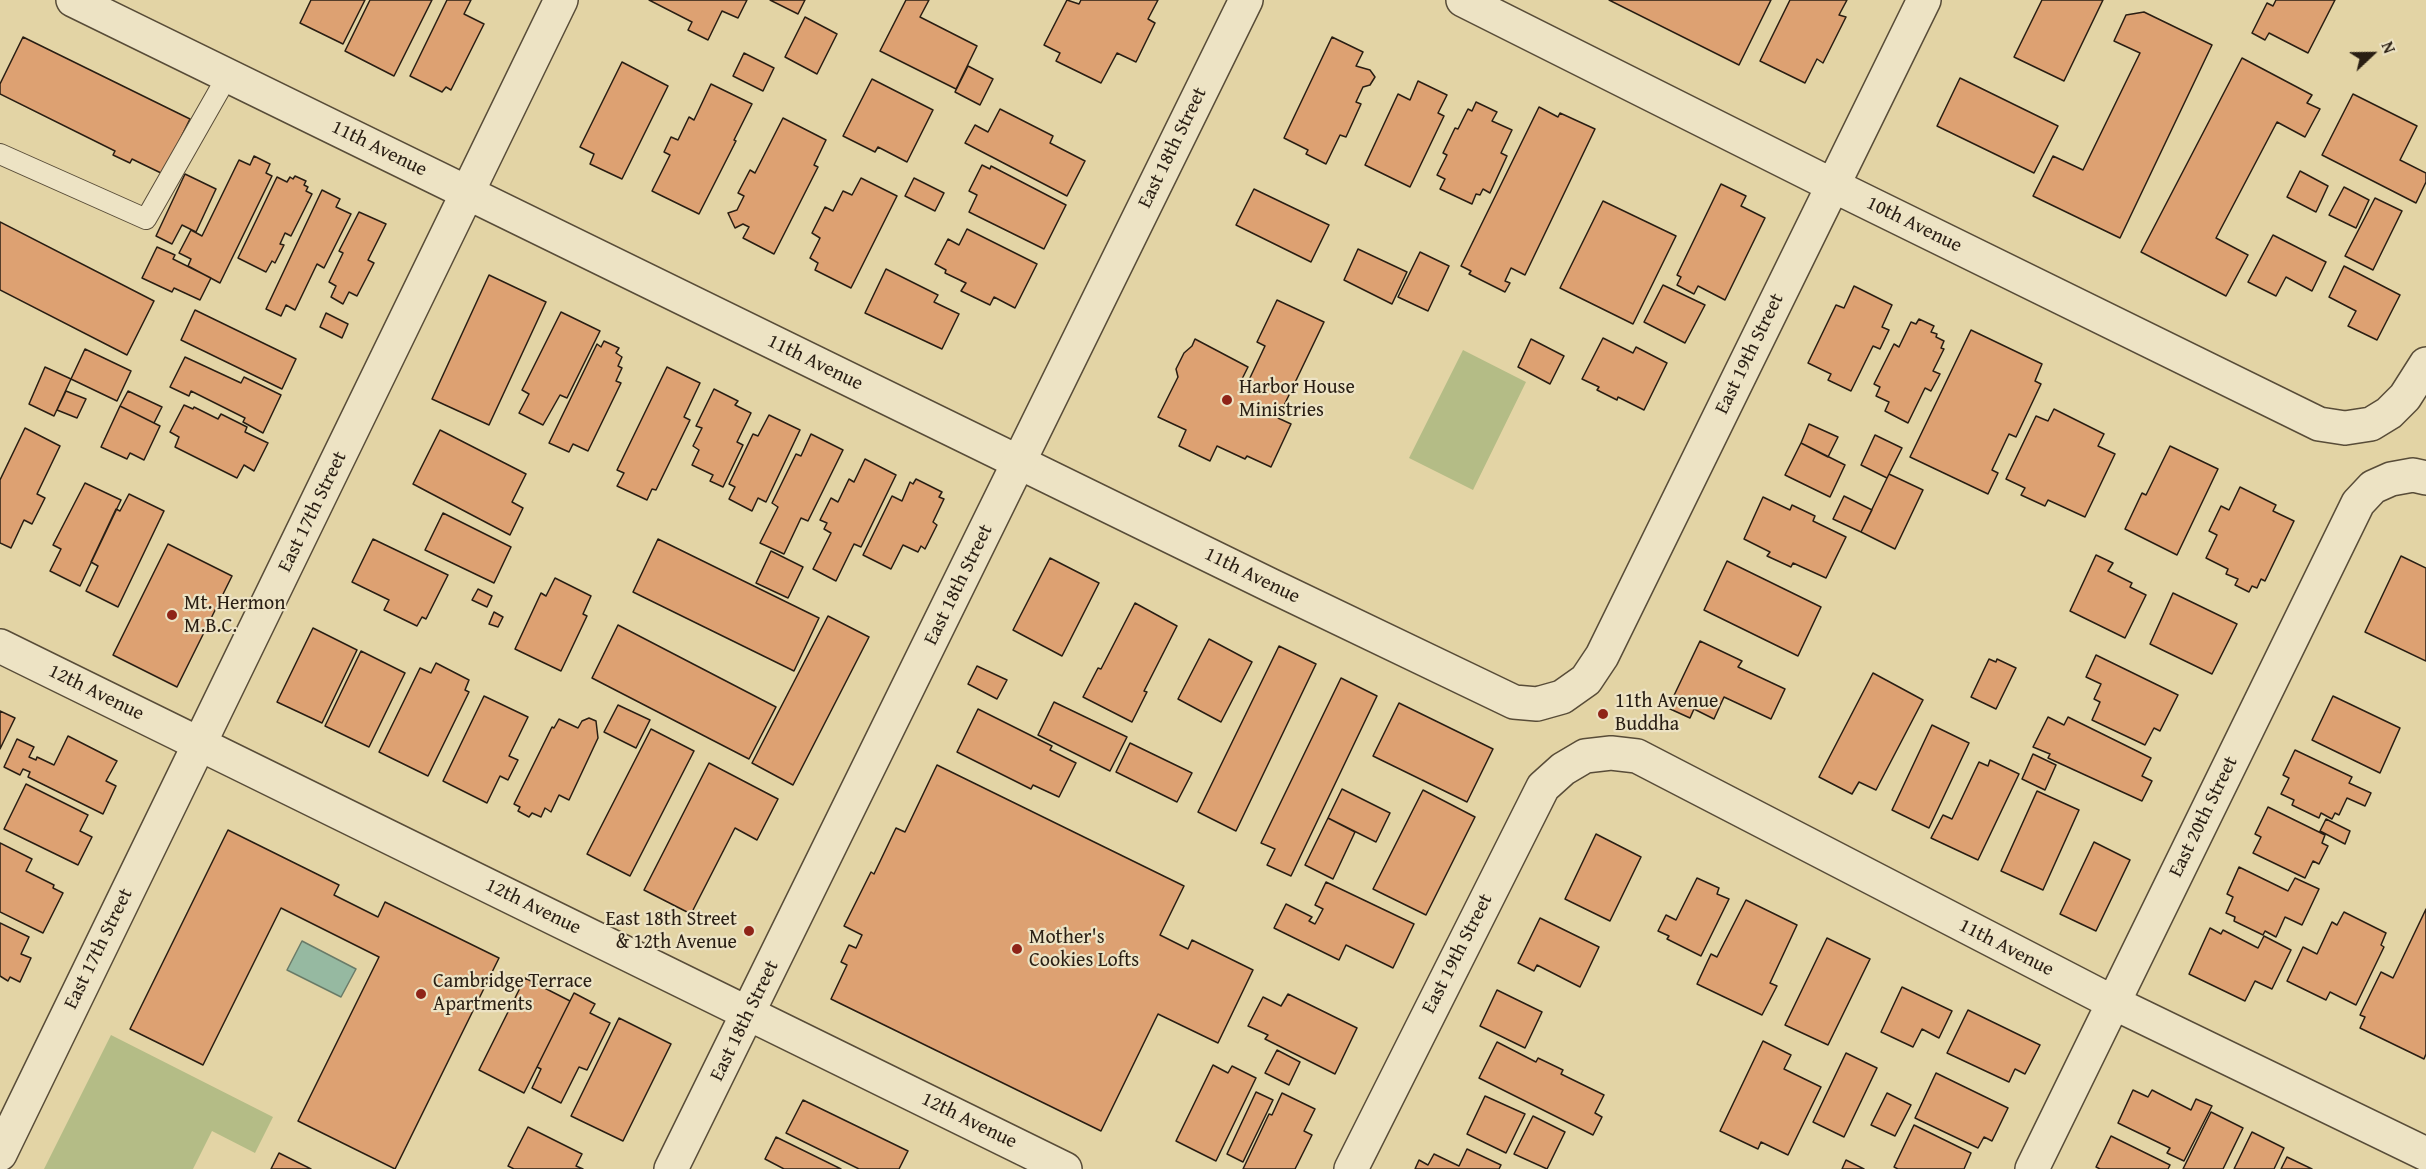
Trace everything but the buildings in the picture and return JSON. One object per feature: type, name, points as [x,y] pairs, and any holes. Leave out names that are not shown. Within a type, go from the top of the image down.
[{"type":"street","name":"11th Avenue","points":[[73,0],[1018,463],[1514,702],[1537,704],[1562,697]]},
{"type":"street","name":"East 17th Street","points":[[0,1154],[561,0]]},
{"type":"street","name":"East 18th Street","points":[[671,1169],[1246,0]]},
{"type":"street","name":"10th Avenue","points":[[1463,0],[2319,424],[2345,428],[2371,424],[2389,413],[2405,397],[2426,364]]},
{"type":"street","name":"East 19th Street","points":[[1562,697],[1586,680],[1602,656],[1924,0]]},
{"type":"street","name":"East 20th Street","points":[[2032,1169],[2358,503],[2373,488],[2391,479],[2413,475],[2426,477]]},
{"type":"street","name":"12th Avenue","points":[[0,646],[1065,1169]]},
{"type":"street","name":"11th Avenue","points":[[1585,756],[1611,753],[1637,756],[2114,1003],[2426,1154]]},
{"type":"street","name":"East 19th Street","points":[[1351,1169],[1543,787],[1563,768],[1585,756]]},
{"type":"lane","points":[[0,154],[146,219],[228,75]]},
{"type":"shaded area","points":[[1463,350],[1526,382],[1473,490],[1409,458]]},
{"type":"shaded area","points":[[302,941],[356,969],[341,997],[287,970]]},
{"type":"shaded area","points":[[111,1035],[273,1117],[255,1153],[212,1131],[193,1169],[44,1169]]},
{"type":"place","name":"Harbor House Ministries","points":[[1227,400]]},
{"type":"place","name":"Mt. Hermon M.B.C.","points":[[172,615]]},
{"type":"place","name":"11th Avenue Buddha","points":[[1603,714]]},
{"type":"place","name":"East 18th Street & 12th Avenue","points":[[749,931]]},
{"type":"place","name":"Mother's Cookies Lofts","points":[[1017,949]]},
{"type":"place","name":"Cambridge Terrace Apartments","points":[[421,994]]}]
